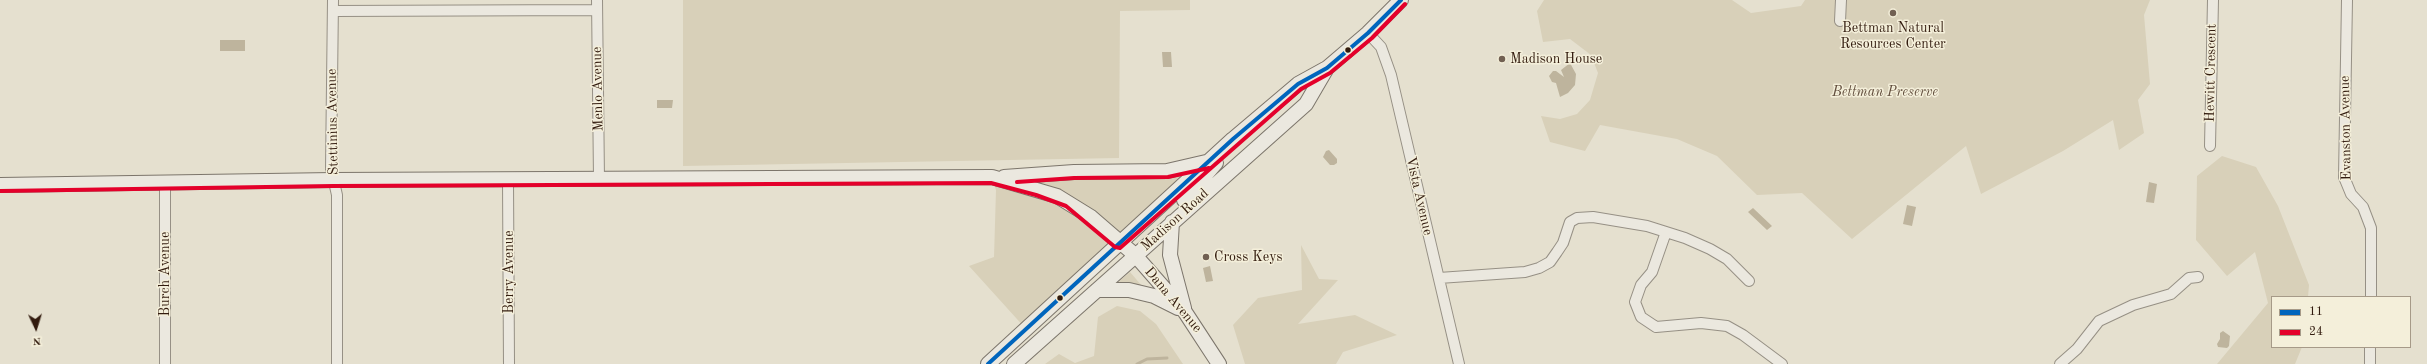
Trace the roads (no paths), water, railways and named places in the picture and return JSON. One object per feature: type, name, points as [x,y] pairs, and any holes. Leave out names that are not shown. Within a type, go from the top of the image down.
[{"type":"street","name":"Stettinius Avenue","points":[[332,0],[331,169],[337,195],[337,364]]},
{"type":"street","name":"Menlo Avenue","points":[[597,0],[599,178]]},
{"type":"street","name":"Madison Road","points":[[988,364],[1119,242],[1236,137],[1298,84],[1327,68],[1368,34],[1401,0]]},
{"type":"street","points":[[1840,21],[1841,0]]},
{"type":"street","name":"Hewitt Crescent","points":[[2210,146],[2213,0]]},
{"type":"street","name":"Evanston Avenue","points":[[2346,0],[2344,177],[2351,194],[2363,207],[2371,228],[2371,296]]},
{"type":"street","points":[[332,11],[597,10]]},
{"type":"street","name":"Vista Avenue","points":[[1368,34],[1381,47],[1386,55],[1459,364]]},
{"type":"street","name":"Madison Road","points":[[1014,364],[1306,104],[1327,68]]},
{"type":"street","points":[[1135,255],[1137,244],[1196,189],[1236,137]]},
{"type":"street","points":[[0,185],[333,180],[992,177],[1074,172],[1167,171],[1208,162]]},
{"type":"street","name":"Dana Avenue","points":[[992,177],[1038,189],[1069,202],[1091,217],[1135,255],[1185,312],[1219,364]]},
{"type":"street","name":"Berry Avenue","points":[[508,180],[509,364]]},
{"type":"street","name":"Burch Avenue","points":[[165,183],[165,364]]},
{"type":"street","points":[[1439,278],[1525,272],[1539,268],[1550,262],[1563,243],[1570,222],[1577,218],[1593,217],[1625,222],[1666,232],[1710,249],[1727,259],[1749,281]]},
{"type":"street","points":[[1172,222],[1170,255],[1185,312]]},
{"type":"street","points":[[1666,232],[1652,272],[1641,285],[1635,302],[1641,317],[1656,327],[1701,323],[1727,326],[1743,335],[1782,364]]},
{"type":"street","points":[[2060,364],[2077,349],[2099,321],[2133,305],[2171,294],[2189,278],[2198,277]]},
{"type":"street","points":[[1097,290],[1129,290],[1154,296],[1185,312]]},
{"type":"street","points":[[2370,348],[2370,364]]},
{"type":"waterway","points":[[1137,364],[1147,359],[1167,358]]},
{"type":"place","name":"Bettman Natural Resources Center","points":[[1893,13]]},
{"type":"place","name":"Madison House","points":[[1502,59]]},
{"type":"place","name":"Cross Keys","points":[[1206,257]]},
{"type":"park label","name":"Bettman Preserve","points":[[1885,92]]}]
